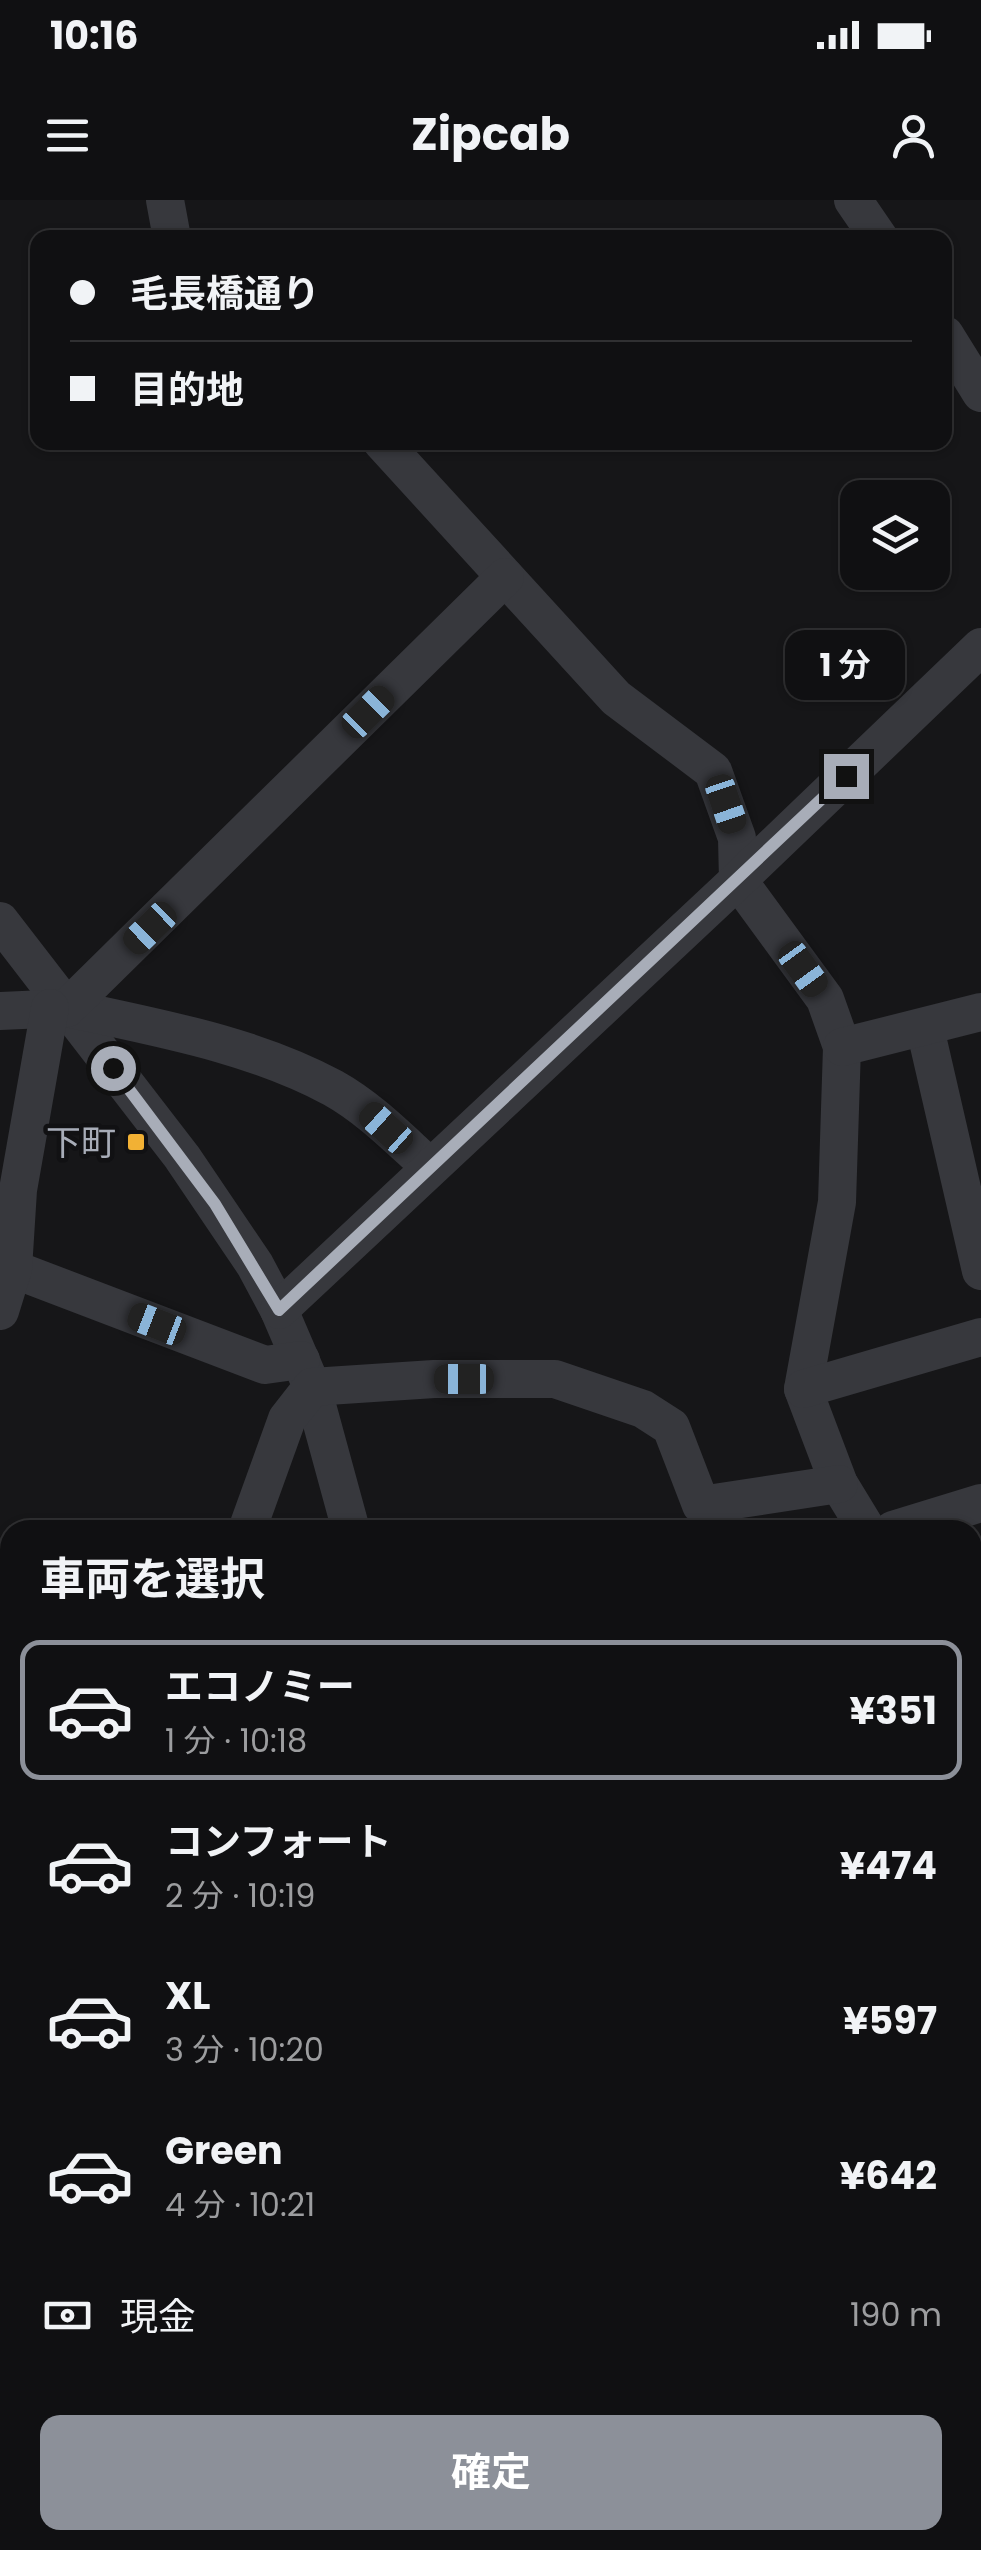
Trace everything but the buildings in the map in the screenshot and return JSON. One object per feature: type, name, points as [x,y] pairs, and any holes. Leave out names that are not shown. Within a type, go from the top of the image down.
[{"type":"street","points":[[165,200],[171,230]]},
{"type":"street","points":[[853,200],[874,230]]},
{"type":"street","points":[[952,346],[981,393]]},
{"type":"street","points":[[389,450],[616,698],[714,772],[737,838],[738,880],[824,999],[842,1047],[837,1202],[803,1390],[839,1484],[861,1520]]},
{"type":"street","points":[[0,1311],[14,1269],[18,1190],[59,1008],[505,577]]},
{"type":"street","points":[[279,1310],[981,647]]},
{"type":"street","points":[[0,921],[59,1008],[182,1157],[231,1228],[279,1310],[306,1373],[348,1520]]},
{"type":"street","points":[[0,1012],[59,1008],[198,1037],[271,1060],[333,1088],[364,1108],[429,1166]]},
{"type":"street","points":[[842,1047],[981,1012]]},
{"type":"street","points":[[925,1028],[981,1271]]},
{"type":"street","points":[[14,1269],[264,1365],[306,1373],[434,1379],[555,1378],[644,1409],[671,1427],[701,1505],[839,1484]]},
{"type":"street","points":[[803,1390],[981,1337]]},
{"type":"street","points":[[251,1520],[306,1373]]},
{"type":"street","points":[[926,1520],[981,1503]]},
{"type":"place","name":"下町","points":[[136,1142]]},
{"type":"route","points":[[113,1068],[215,1204],[279,1310],[846,776]]}]
